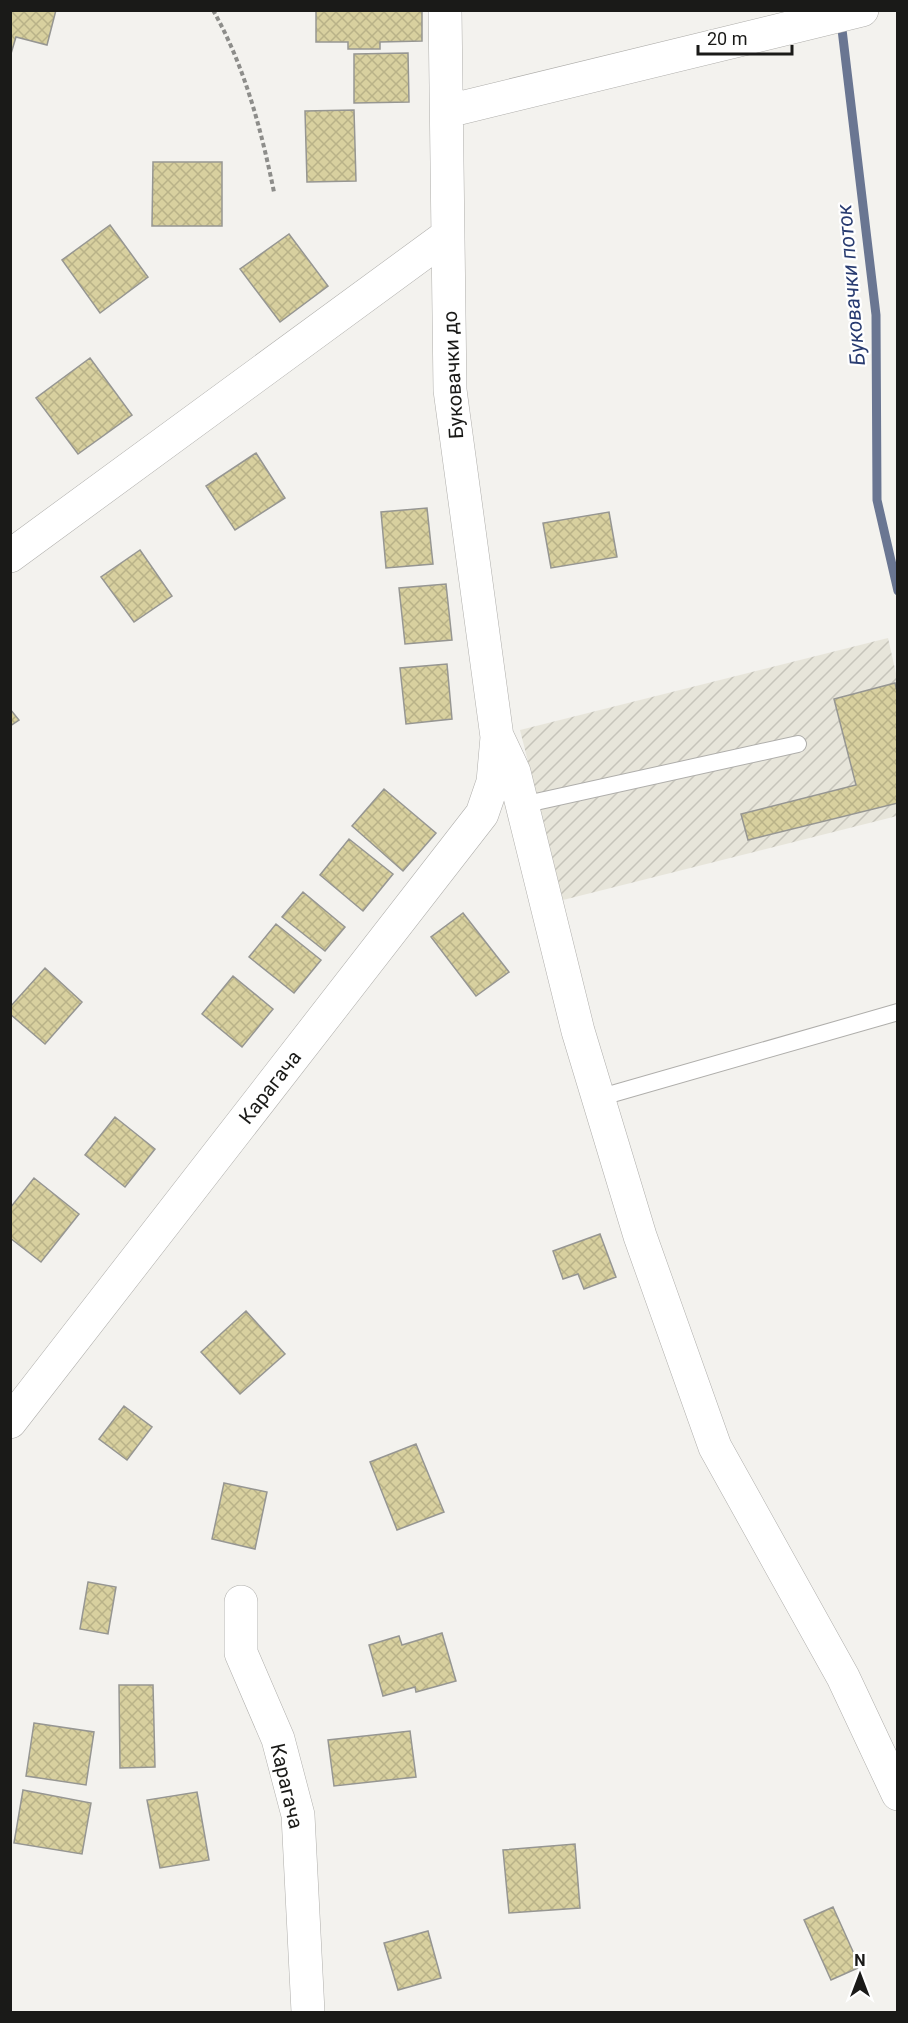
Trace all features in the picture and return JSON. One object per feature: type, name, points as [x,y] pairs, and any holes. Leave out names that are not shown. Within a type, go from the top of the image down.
[{"type":"street","name":"Буковачки до","points":[[445,10],[450,390],[497,737]]},
{"type":"street","points":[[448,111],[862,10]]},
{"type":"street","points":[[10,556],[448,235]]},
{"type":"street","points":[[497,737],[514,772],[578,1031],[640,1236],[715,1447],[843,1677],[897,1794]]},
{"type":"street","name":"Карагача","points":[[10,1422],[482,814],[493,782],[497,737]]},
{"type":"street","name":"Карагача","points":[[241,1602],[241,1653],[278,1739],[298,1815],[308,2013]]},
{"type":"lane","points":[[522,805],[798,744]]},
{"type":"lane","points":[[598,1098],[897,1012]]},
{"type":"path","points":[[213,10],[229,38],[260,124],[274,192]]},
{"type":"shaded area","points":[[888,638],[897,678],[897,816],[563,900],[520,730]]},
{"type":"building","points":[[10,10],[56,10],[47,45],[16,37],[10,57]]},
{"type":"building","points":[[316,10],[422,10],[422,41],[380,42],[380,49],[348,49],[348,42],[316,42]]},
{"type":"building","points":[[408,53],[409,102],[354,103],[354,54]]},
{"type":"building","points":[[354,110],[356,181],[307,182],[305,111]]},
{"type":"building","points":[[153,162],[222,162],[222,226],[152,226]]},
{"type":"building","points":[[110,225],[148,277],[100,313],[62,260]]},
{"type":"building","points":[[289,234],[328,286],[280,322],[240,269]]},
{"type":"building","points":[[90,358],[132,415],[78,454],[36,398]]},
{"type":"building","points":[[256,453],[285,498],[235,530],[206,486]]},
{"type":"building","points":[[427,508],[433,564],[386,568],[381,512]]},
{"type":"building","points":[[609,512],[617,557],[551,568],[543,523]]},
{"type":"building","points":[[140,550],[172,596],[134,622],[101,577]]},
{"type":"building","points":[[446,584],[452,640],[405,644],[399,588]]},
{"type":"building","points":[[447,664],[452,719],[406,724],[400,668]]},
{"type":"building","points":[[895,683],[898,695],[898,803],[748,840],[741,814],[856,785],[834,699]]},
{"type":"building","points":[[10,709],[19,720],[10,726]]},
{"type":"building","points":[[384,789],[436,833],[403,871],[352,826]]},
{"type":"building","points":[[349,839],[393,874],[363,911],[320,875]]},
{"type":"building","points":[[303,892],[345,927],[325,951],[282,917]]},
{"type":"building","points":[[463,913],[509,972],[476,996],[431,937]]},
{"type":"building","points":[[276,924],[321,960],[294,993],[249,957]]},
{"type":"building","points":[[45,968],[82,1002],[45,1044],[10,1014],[10,1007]]},
{"type":"building","points":[[233,976],[273,1009],[242,1047],[202,1014]]},
{"type":"building","points":[[115,1117],[155,1149],[125,1187],[85,1155]]},
{"type":"building","points":[[34,1178],[79,1214],[41,1262],[10,1238],[10,1208]]},
{"type":"building","points":[[600,1234],[616,1277],[584,1289],[578,1274],[563,1279],[553,1251]]},
{"type":"building","points":[[246,1311],[285,1354],[240,1394],[201,1352]]},
{"type":"building","points":[[124,1406],[152,1427],[127,1460],[99,1439]]},
{"type":"building","points":[[416,1444],[444,1512],[397,1530],[370,1462]]},
{"type":"building","points":[[224,1483],[267,1492],[255,1549],[212,1539]]},
{"type":"building","points":[[88,1582],[116,1587],[108,1634],[80,1629]]},
{"type":"building","points":[[442,1633],[456,1681],[416,1692],[415,1687],[383,1696],[369,1645],[399,1636],[402,1645]]},
{"type":"building","points":[[119,1685],[153,1685],[155,1767],[120,1768]]},
{"type":"building","points":[[34,1723],[94,1732],[86,1785],[26,1776]]},
{"type":"building","points":[[410,1731],[416,1777],[334,1786],[328,1740]]},
{"type":"building","points":[[23,1790],[91,1803],[82,1854],[14,1843]]},
{"type":"building","points":[[197,1792],[209,1860],[160,1868],[147,1800]]},
{"type":"building","points":[[575,1844],[580,1908],[509,1913],[503,1850]]},
{"type":"building","points":[[833,1907],[860,1967],[831,1980],[804,1920]]},
{"type":"building","points":[[428,1931],[441,1978],[398,1990],[384,1943]]},
{"type":"waterway","name":"Буковачки поток","points":[[841,21],[876,315],[877,500],[898,591]]}]
